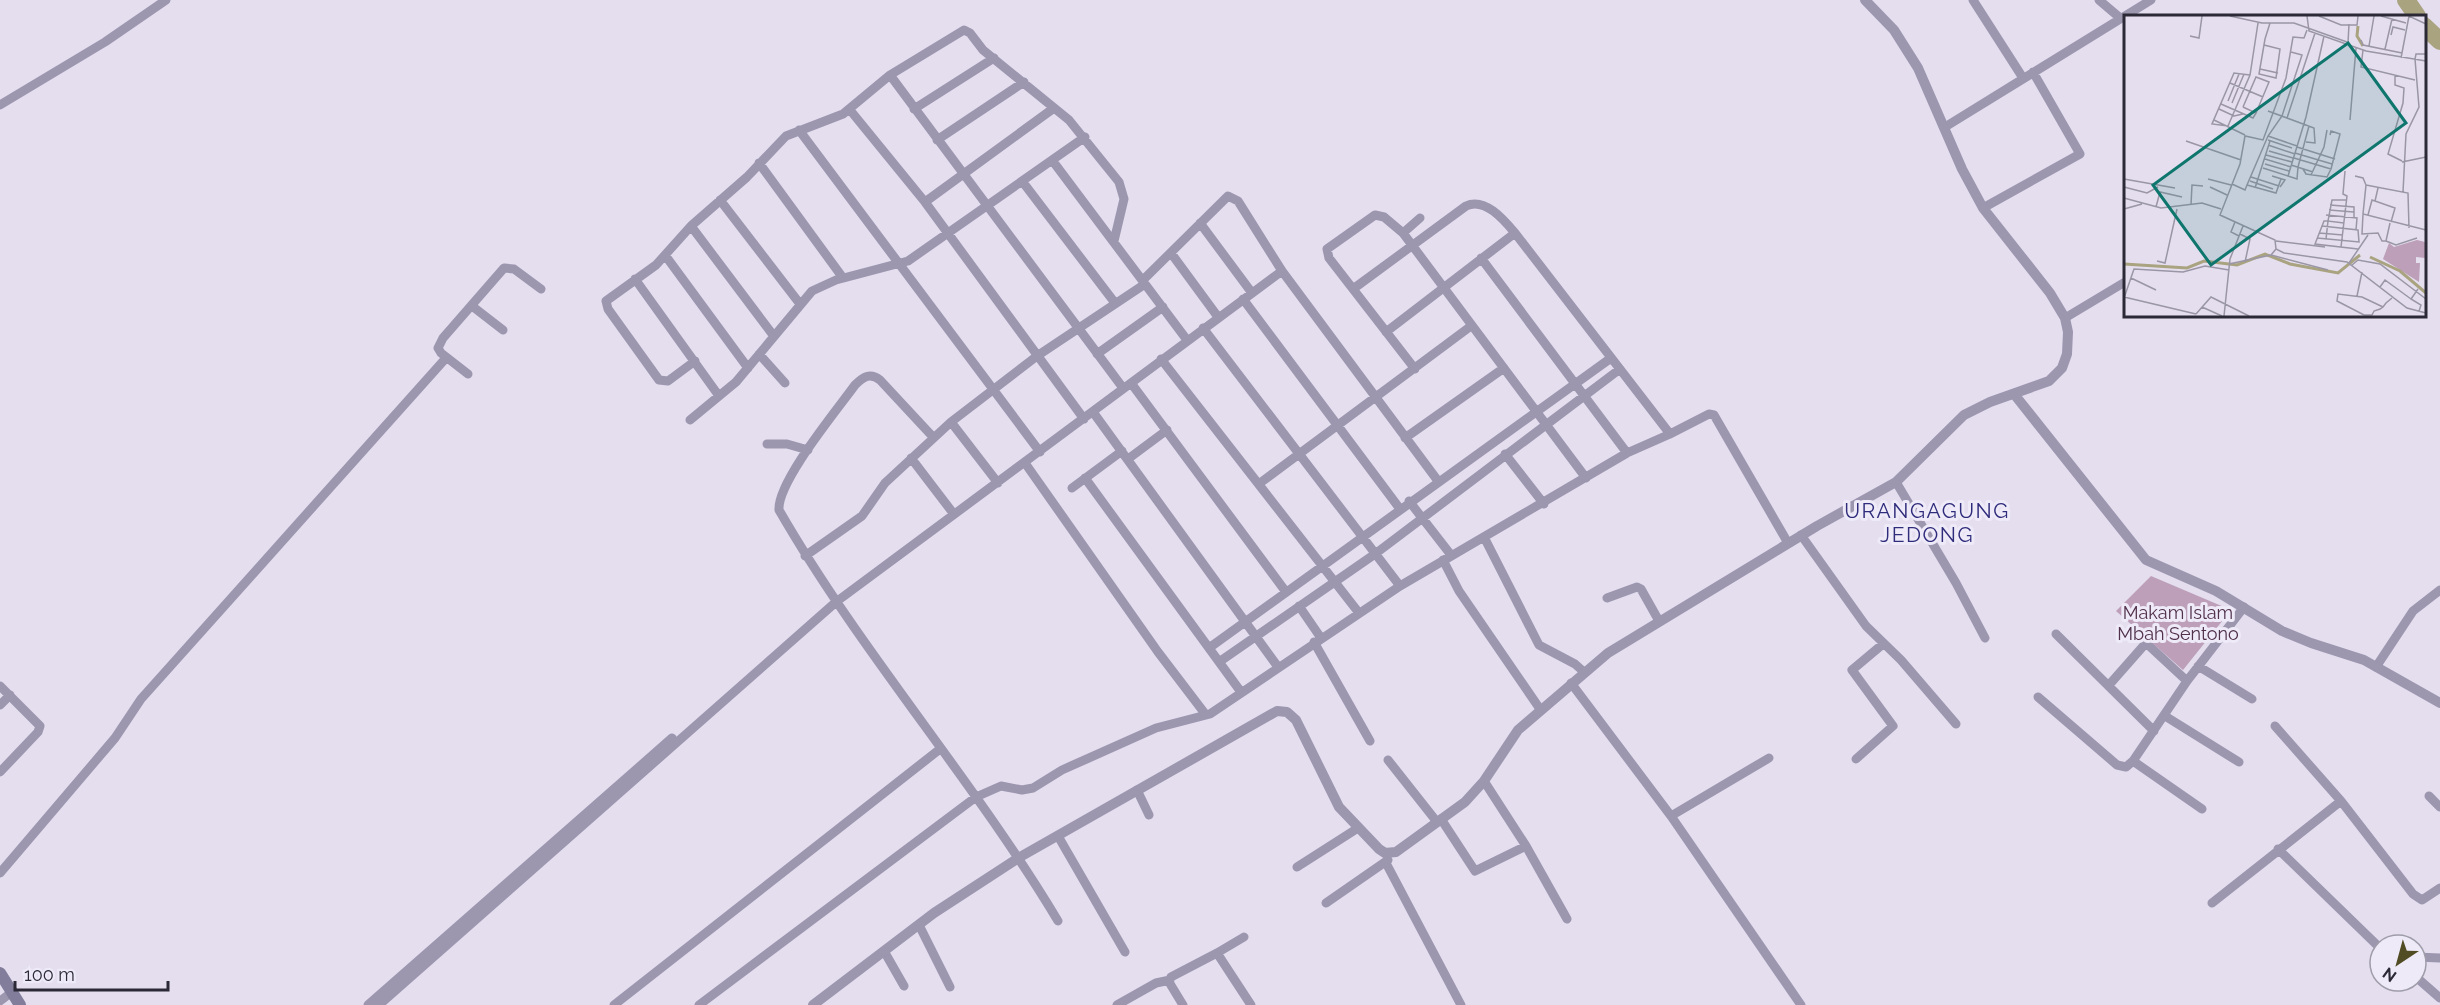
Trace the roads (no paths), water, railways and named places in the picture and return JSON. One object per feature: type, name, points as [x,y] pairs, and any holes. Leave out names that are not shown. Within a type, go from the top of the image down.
[{"type":"main road","points":[[0,973],[6,996],[20,1005]]},
{"type":"street","points":[[0,105],[105,42],[166,0]]},
{"type":"street","points":[[1326,903],[1465,802],[1484,781],[1509,741],[1540,709],[1618,646],[1801,535],[1896,482],[1964,415],[2049,381],[2062,368],[2067,354],[2068,332],[2065,318],[2050,293],[1983,208],[1962,169],[1918,68],[1901,39],[1865,0]]},
{"type":"street","points":[[1973,0],[2023,78]]},
{"type":"street","points":[[2099,0],[2119,17]]},
{"type":"street","points":[[1945,127],[2119,17],[2151,0]]},
{"type":"street","points":[[695,362],[668,381],[659,380],[606,306],[609,298],[665,255],[691,226],[786,136],[850,110],[891,75],[964,30],[1085,137],[1122,188],[1124,199],[1114,241]]},
{"type":"street","points":[[914,109],[994,58]]},
{"type":"street","points":[[1983,208],[2080,154],[2033,72]]},
{"type":"street","points":[[891,75],[1097,354],[1167,430],[1286,592]]},
{"type":"street","points":[[938,140],[1024,82]]},
{"type":"street","points":[[925,202],[1054,108]]},
{"type":"street","points":[[850,110],[925,202],[1084,419]]},
{"type":"street","points":[[799,130],[1040,452]]},
{"type":"street","points":[[690,420],[748,368],[800,304],[819,287],[843,278],[901,264],[948,234],[1085,137]]},
{"type":"street","points":[[1052,160],[1187,340]]},
{"type":"street","points":[[759,163],[843,278]]},
{"type":"street","points":[[1023,181],[1114,303]]},
{"type":"street","points":[[805,556],[862,516],[879,490],[951,422],[1037,356],[1144,282],[1225,198],[1235,198],[1282,271],[1438,481]]},
{"type":"street","points":[[720,200],[800,304]]},
{"type":"street","points":[[1353,290],[1471,203],[1495,213],[1515,233],[1672,433]]},
{"type":"street","points":[[1415,369],[1329,258],[1329,247],[1375,215],[1384,217],[1413,245],[1534,411],[1586,478]]},
{"type":"street","points":[[1403,233],[1420,218]]},
{"type":"street","points":[[1200,223],[1252,292]]},
{"type":"street","points":[[691,226],[773,335]]},
{"type":"street","points":[[1386,332],[1515,233]]},
{"type":"street","points":[[1171,253],[1218,317]]},
{"type":"street","points":[[665,255],[748,368]]},
{"type":"street","points":[[1481,258],[1627,453]]},
{"type":"street","points":[[468,374],[446,358],[438,348],[439,343],[500,272],[508,266],[541,289]]},
{"type":"street","points":[[378,1005],[836,602],[1282,271]]},
{"type":"street","points":[[635,279],[719,396]]},
{"type":"street","points":[[2065,318],[2124,283]]},
{"type":"street","points":[[1243,299],[1400,509]]},
{"type":"street","points":[[472,306],[502,330]]},
{"type":"street","points":[[1097,354],[1162,307]]},
{"type":"street","points":[[1260,483],[1471,326]]},
{"type":"street","points":[[1203,328],[1400,586]]},
{"type":"street","points":[[759,354],[785,383]]},
{"type":"street","points":[[0,873],[115,738],[149,690],[446,358]]},
{"type":"street","points":[[1209,648],[1325,566],[1409,501],[1611,358]]},
{"type":"street","points":[[1161,359],[1325,566],[1359,613]]},
{"type":"street","points":[[1405,438],[1504,368]]},
{"type":"street","points":[[1219,662],[1375,555],[1505,454],[1620,369]]},
{"type":"street","points":[[933,437],[880,380],[871,375],[855,385],[808,450],[778,503],[779,510],[805,556],[836,602],[1020,857],[1059,921]]},
{"type":"street","points":[[2014,394],[2146,560],[2244,607],[2282,631],[2376,667],[2440,703]]},
{"type":"street","points":[[1093,412],[1247,621],[1278,667]]},
{"type":"street","points":[[699,1005],[976,798],[1000,786],[1022,790],[1033,788],[1062,770],[1156,728],[1182,719],[1206,715],[1447,557],[1544,504],[1627,453],[1686,428],[1709,414],[1714,415],[1788,543]]},
{"type":"street","points":[[951,422],[998,483]]},
{"type":"street","points":[[1128,459],[1167,430]]},
{"type":"street","points":[[767,444],[787,444],[808,450]]},
{"type":"street","points":[[1072,488],[1122,451]]},
{"type":"street","points":[[1505,454],[1544,504]]},
{"type":"street","points":[[911,458],[953,513]]},
{"type":"street","points":[[1025,463],[1158,652],[1206,715]]},
{"type":"street","points":[[1085,478],[1241,692]]},
{"type":"street","points":[[1896,482],[1956,583],[1985,638]]},
{"type":"street","points":[[1409,501],[1423,518],[1447,557],[1459,591],[1540,709]]},
{"type":"street","points":[[1801,535],[1866,626],[1901,660],[1956,723]]},
{"type":"street","points":[[1484,537],[1539,645],[1575,664],[1584,672]]},
{"type":"street","points":[[1607,598],[1637,587],[1641,589],[1659,621]]},
{"type":"street","points":[[2376,667],[2413,611],[2440,590]]},
{"type":"street","points":[[1299,606],[1370,741]]},
{"type":"street","points":[[2038,697],[2117,765],[2126,767],[2133,761],[2187,681],[2244,607]]},
{"type":"street","points":[[2056,634],[2154,731]]},
{"type":"street","points":[[368,1005],[777,645],[789,641]]},
{"type":"street","points":[[2109,685],[2146,643],[2187,681]]},
{"type":"street","points":[[1856,759],[1893,726],[1852,670],[1883,644]]},
{"type":"street","points":[[2198,666],[2252,699]]},
{"type":"street","points":[[1571,683],[1671,816],[1801,1005]]},
{"type":"street","points":[[0,686],[37,721],[40,729],[0,772]]},
{"type":"street","points":[[0,705],[10,696]]},
{"type":"street","points":[[813,1005],[919,925],[1020,857],[1268,715],[1282,711],[1296,720],[1339,807],[1388,858],[1461,1005]]},
{"type":"street","points":[[2165,716],[2239,762]]},
{"type":"street","points":[[2275,726],[2341,801],[2413,894],[2422,900],[2440,888]]},
{"type":"street","points":[[614,1005],[940,749]]},
{"type":"street","points":[[1671,816],[1769,758]]},
{"type":"street","points":[[1388,760],[1439,821],[1475,871],[1526,846]]},
{"type":"street","points":[[2133,761],[2202,809]]},
{"type":"street","points":[[1484,781],[1526,846],[1566,919]]},
{"type":"street","points":[[1137,790],[1149,815]]},
{"type":"street","points":[[2429,796],[2440,807]]},
{"type":"street","points":[[2212,903],[2341,801]]},
{"type":"street","points":[[1297,867],[1358,828]]},
{"type":"street","points":[[1058,836],[1125,952]]},
{"type":"street","points":[[2278,849],[2368,936]]},
{"type":"street","points":[[919,925],[950,987]]},
{"type":"street","points":[[1170,980],[1173,974],[1244,937]]},
{"type":"street","points":[[884,951],[904,986]]},
{"type":"street","points":[[1217,953],[1251,1005]]},
{"type":"street","points":[[1117,1005],[1156,983],[1170,980]]},
{"type":"street","points":[[1170,980],[1184,1005]]},
{"type":"street","points":[[2428,988],[2440,998]]},
{"type":"waterway","points":[[2406,0],[2416,15]]},
{"type":"waterway","points":[[2425,27],[2440,41]]},
{"type":"district","name":"URANGAGUNG JEDONG","points":[[1927,522]]},
{"type":"park label","name":"Makam Islam Mbah Sentono","points":[[2178,622]]}]
